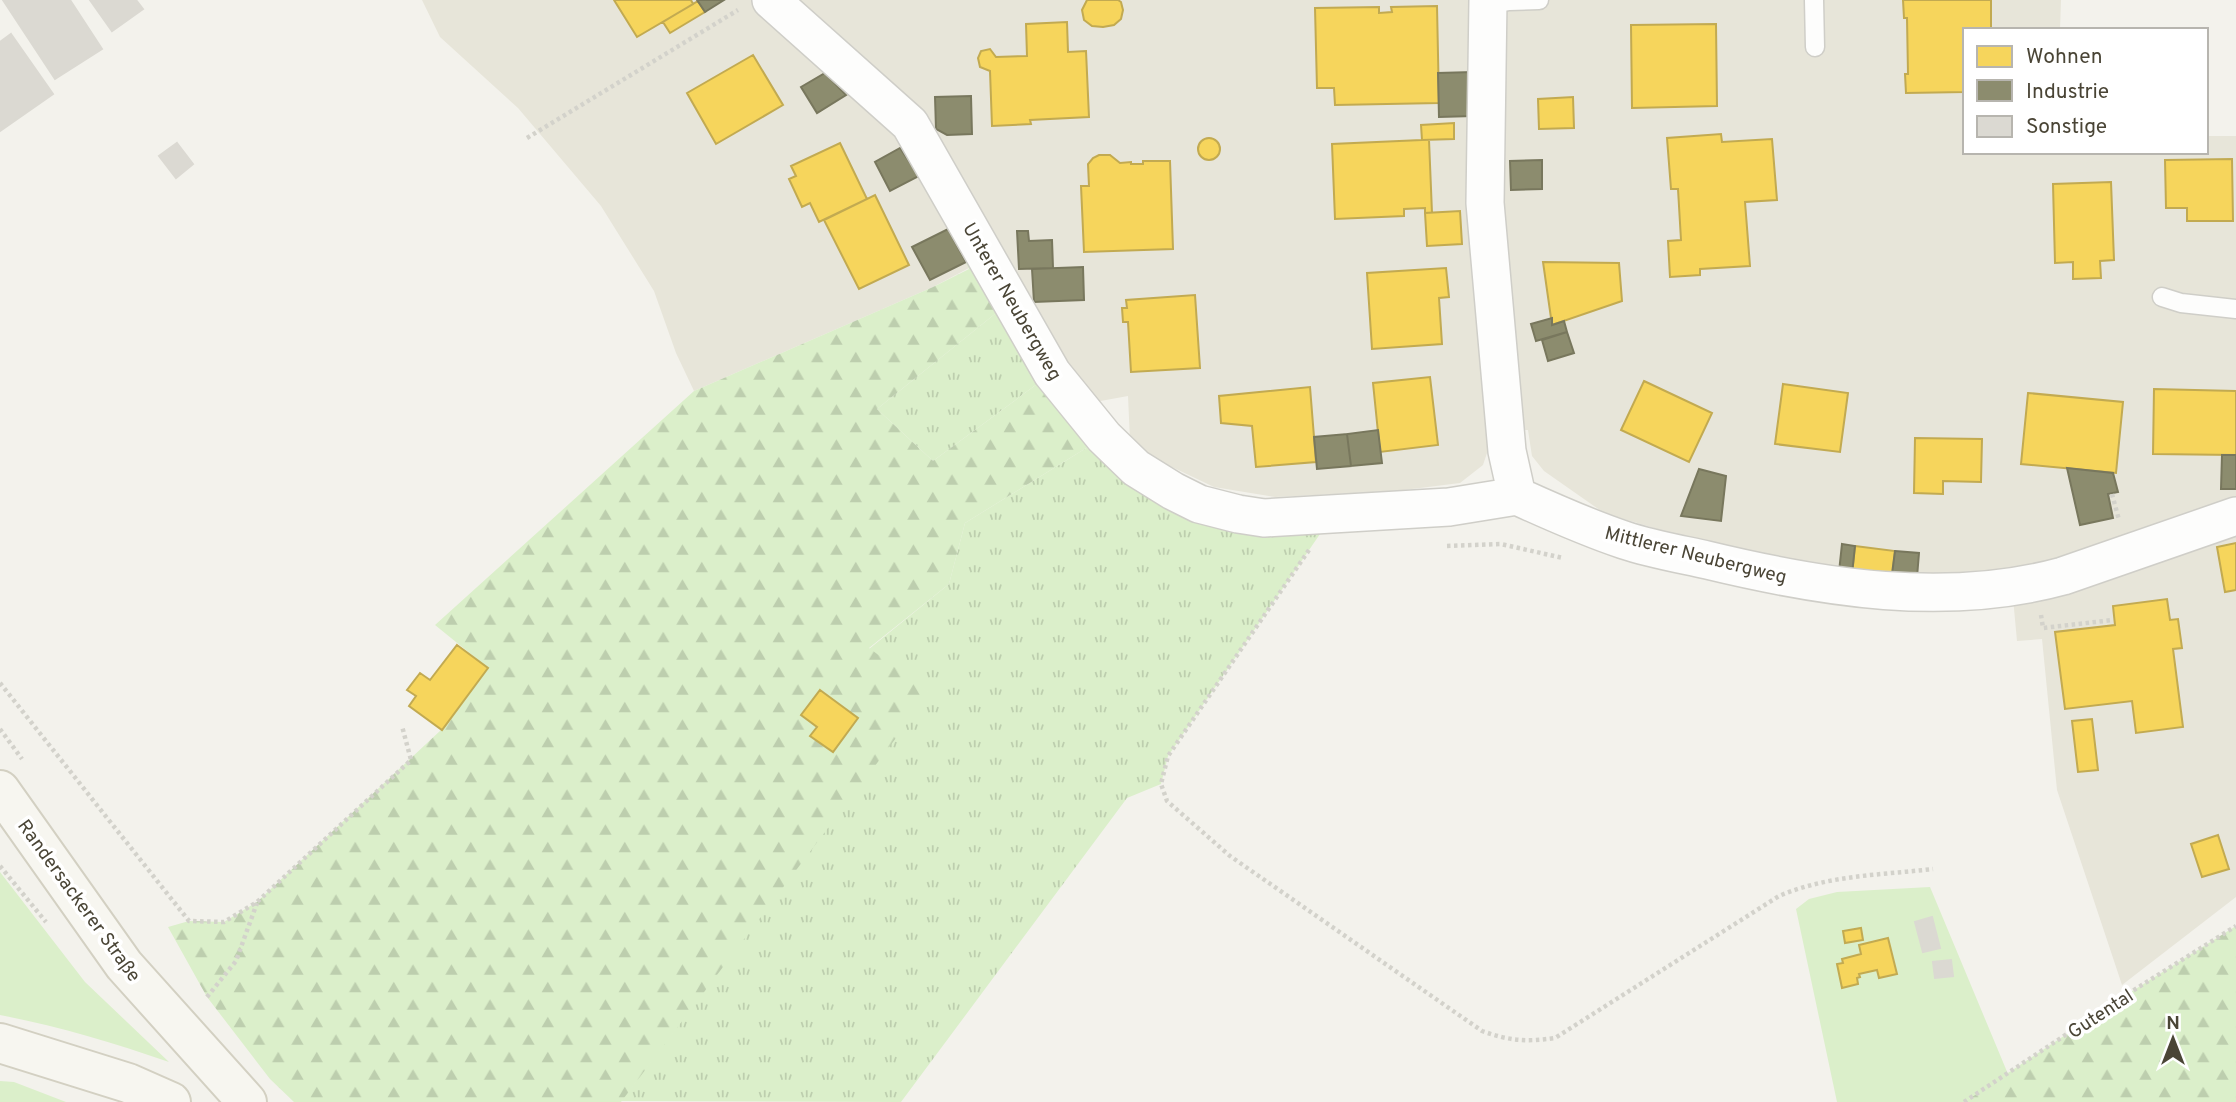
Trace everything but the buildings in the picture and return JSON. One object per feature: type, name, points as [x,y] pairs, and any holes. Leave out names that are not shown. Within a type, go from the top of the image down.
[{"type":"main road","name":"Randersackerer Straße","points":[[0,790],[124,965],[247,1102]]},
{"type":"main road","points":[[0,1042],[128,1083],[172,1102]]},
{"type":"street","points":[[1488,3],[1485,203],[1507,450],[1517,496]]},
{"type":"street","name":"Unterer Neubergweg","points":[[756,4],[910,124],[1052,373],[1104,437],[1136,468],[1199,504],[1264,518],[1449,507],[1517,496]]},
{"type":"street","name":"Mittlerer Neubergweg","points":[[1517,496],[1625,541],[1759,573],[1889,592],[1954,593],[2007,589],[2036,583],[2073,573],[2236,516]]},
{"type":"lane","points":[[1488,3],[1539,0]]},
{"type":"lane","points":[[1814,0],[1815,47]]},
{"type":"lane","points":[[2162,297],[2181,303],[2236,309]]},
{"type":"path","points":[[527,138],[756,4]]},
{"type":"path","points":[[2112,494],[2117,512]]},
{"type":"path","points":[[1320,514],[1320,534],[1168,756],[1160,784],[1167,801],[1230,856],[1482,1031],[1504,1039],[1528,1042],[1555,1038],[1779,896],[1802,886],[1838,878],[1933,869]]},
{"type":"path","points":[[2049,627],[2113,620]]},
{"type":"path","points":[[0,683],[189,921],[224,922],[257,902],[411,760],[402,726]]},
{"type":"path","points":[[207,997],[236,961],[257,902]]},
{"type":"path","name":"Gutental","points":[[1964,1102],[2236,926]]},
{"type":"shaded area","points":[[422,0],[2061,0],[2060,28],[1963,28],[1963,154],[2208,154],[2208,136],[2236,136],[2236,897],[2122,985],[2057,790],[2042,639],[2017,641],[2013,598],[1916,581],[1761,560],[1604,513],[1544,471],[1532,456],[1528,430],[1488,430],[1490,444],[1483,465],[1460,483],[1396,491],[1275,497],[1214,487],[1153,458],[1130,440],[1128,396],[1095,402],[955,241],[969,268],[933,287],[694,391],[676,353],[654,291],[601,206],[518,108],[440,37]]},
{"type":"green space","points":[[972,232],[1011,301],[877,409],[933,461],[1052,373],[1104,437],[965,523],[949,584],[869,648],[930,693],[621,1102],[294,1102],[270,1079],[207,997],[168,927],[189,921],[224,922],[257,902],[441,730],[488,668],[435,625],[694,391],[969,269],[955,241]],"holes":[[[820,690],[858,718],[833,752],[810,736],[817,727],[801,715]]]},
{"type":"green space","points":[[1011,301],[1052,373],[933,461],[877,409]]},
{"type":"green space","points":[[1104,437],[1173,491],[1320,514],[1320,534],[1168,756],[1161,784],[1127,798],[901,1102],[621,1101],[929,693],[869,649],[949,584],[965,523]]},
{"type":"green space","points":[[0,872],[85,982],[169,1062],[43,1024],[0,1015]]},
{"type":"green space","points":[[1930,887],[2008,1074],[1964,1102],[1837,1102],[1796,909],[1809,899],[1837,892]]},
{"type":"green space","points":[[2236,926],[2236,1102],[1964,1102],[2126,995]]},
{"type":"green space","points":[[0,1081],[14,1082],[66,1102],[0,1102]]}]
